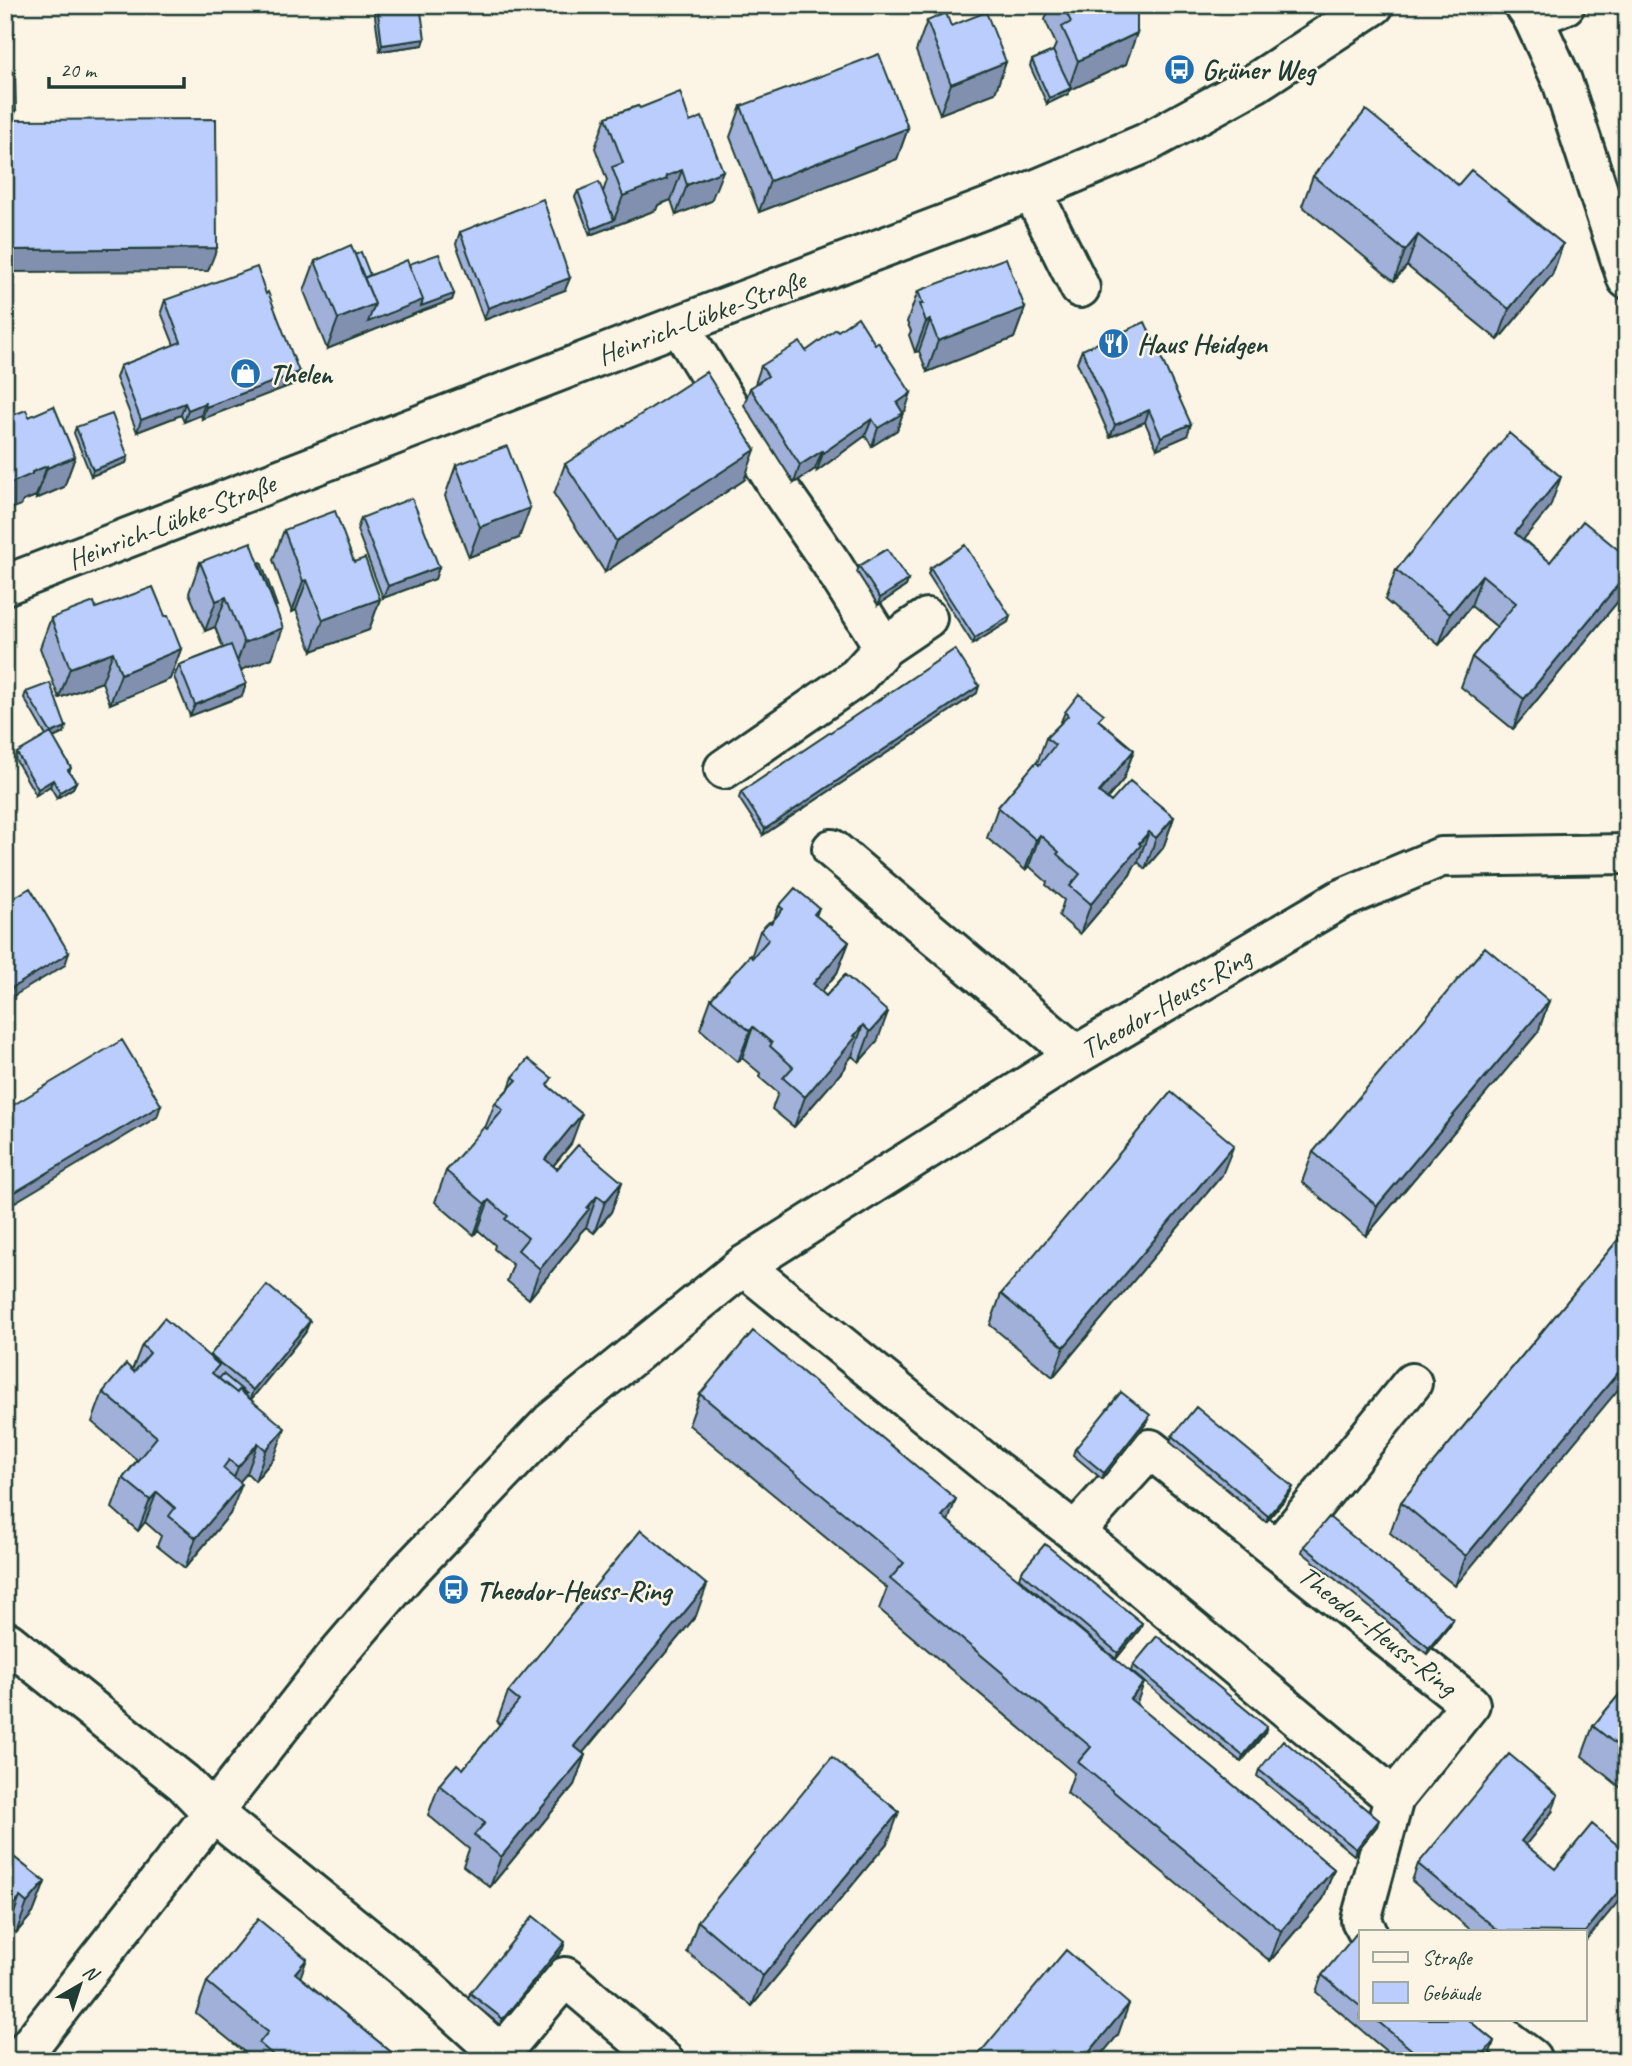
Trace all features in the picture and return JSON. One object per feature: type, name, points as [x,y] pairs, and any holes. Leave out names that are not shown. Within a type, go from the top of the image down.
[{"type":"street","name":"Heinrich-Lübke-Straße","points":[[5,585],[1032,191],[1158,136],[1255,83],[1374,5]]},
{"type":"street","points":[[1541,9],[1562,82],[1627,279]]},
{"type":"street","points":[[1032,191],[1080,288]]},
{"type":"street","points":[[679,326],[777,485],[884,647]]},
{"type":"street","points":[[724,769],[857,677],[884,647],[927,618]]},
{"type":"street","points":[[832,849],[1076,1055]]},
{"type":"street","name":"Theodor-Heuss-Ring","points":[[18,2061],[335,1657],[407,1573],[551,1422],[743,1266],[1076,1055],[1341,898],[1441,858],[1627,854]]},
{"type":"street","points":[[743,1266],[1075,1532],[1394,1798],[1360,1920],[1366,1930]]},
{"type":"street","points":[[1277,1550],[1412,1383]]},
{"type":"street","name":"Theodor-Heuss-Ring","points":[[1075,1532],[1150,1449],[1470,1704],[1394,1798]]},
{"type":"street","points":[[8,1642],[184,1783],[212,1812],[414,1976],[504,2057],[565,1977],[664,2061]]},
{"type":"street","points":[[1482,2021],[1531,2058]]},
{"type":"building","points":[[377,5],[420,5],[425,39],[382,45]]},
{"type":"building","points":[[1063,5],[1135,5],[1137,33],[1078,61],[1062,27],[1071,22]]},
{"type":"building","points":[[986,12],[1006,62],[951,84],[927,21],[946,13],[951,26]]},
{"type":"building","points":[[1053,51],[1071,88],[1049,98],[1032,60]]},
{"type":"building","points":[[879,54],[908,128],[770,181],[741,106]]},
{"type":"building","points":[[5,70],[15,70],[16,111],[5,111]]},
{"type":"building","points":[[680,92],[690,122],[702,117],[723,171],[687,185],[682,170],[666,176],[667,179],[623,196],[612,167],[623,163],[606,117],[638,106],[640,108]]},
{"type":"building","points":[[1366,110],[1458,185],[1471,170],[1563,244],[1509,309],[1418,235],[1405,251],[1313,176]]},
{"type":"building","points":[[216,119],[217,248],[5,250],[5,120]]},
{"type":"building","points":[[599,182],[614,220],[592,229],[578,191]]},
{"type":"building","points":[[543,199],[570,278],[488,308],[460,232]]},
{"type":"building","points":[[351,245],[375,304],[338,319],[315,261]]},
{"type":"building","points":[[361,252],[370,275],[364,278],[355,255]]},
{"type":"building","points":[[439,254],[454,294],[421,306],[423,300],[409,264]]},
{"type":"building","points":[[1006,258],[1025,308],[938,341],[930,320],[926,322],[918,291]]},
{"type":"building","points":[[407,260],[423,300],[368,322],[375,304],[364,278]]},
{"type":"building","points":[[257,267],[299,372],[206,407],[205,403],[188,410],[185,403],[141,420],[120,366],[181,342],[165,300]]},
{"type":"building","points":[[858,317],[875,344],[878,342],[911,393],[897,403],[903,413],[878,428],[872,419],[823,453],[822,451],[800,465],[750,388],[768,376],[761,366],[800,342],[806,351]]},
{"type":"building","points":[[1145,322],[1191,424],[1161,437],[1149,410],[1115,425],[1082,350]]},
{"type":"building","points":[[706,372],[755,450],[616,541],[565,464]]},
{"type":"building","points":[[54,406],[75,457],[32,472],[9,484],[5,475],[5,418],[26,410],[29,417]]},
{"type":"building","points":[[112,414],[128,457],[93,470],[76,427]]},
{"type":"building","points":[[1509,433],[1561,477],[1515,533],[1550,562],[1583,521],[1627,557],[1627,574],[1524,699],[1472,657],[1516,603],[1482,575],[1450,614],[1396,570]]},
{"type":"building","points":[[507,446],[530,508],[480,527],[456,465]]},
{"type":"building","points":[[412,498],[439,567],[388,586],[361,518]]},
{"type":"building","points":[[335,511],[354,562],[365,558],[380,599],[323,620],[307,580],[303,581],[284,530]]},
{"type":"building","points":[[251,542],[283,628],[244,643],[226,597],[216,601],[200,562]]},
{"type":"building","points":[[965,545],[1010,616],[975,638],[930,568]]},
{"type":"building","points":[[887,549],[908,580],[880,598],[859,566]]},
{"type":"building","points":[[261,562],[277,606],[275,607],[258,563]]},
{"type":"building","points":[[153,587],[181,649],[121,674],[113,652],[70,668],[51,618],[94,602],[96,608]]},
{"type":"building","points":[[231,645],[246,684],[195,705],[179,665]]},
{"type":"building","points":[[955,649],[979,686],[765,829],[741,792]]},
{"type":"building","points":[[5,682],[13,695],[5,699]]},
{"type":"building","points":[[50,683],[66,727],[51,733],[26,692]]},
{"type":"building","points":[[1079,694],[1104,714],[1098,720],[1134,750],[1099,792],[1111,802],[1130,781],[1174,817],[1156,838],[1149,832],[1091,904],[1070,886],[1080,874],[1057,854],[1059,852],[1040,835],[1036,840],[998,807],[1036,762],[1039,765],[1055,745],[1046,738],[1068,716],[1065,712]]},
{"type":"building","points":[[51,733],[76,782],[60,792],[53,780],[38,789],[17,753]]},
{"type":"building","points":[[30,888],[69,953],[5,992],[5,903]]},
{"type":"building","points":[[795,888],[819,908],[814,914],[849,942],[813,984],[826,996],[845,975],[888,1012],[870,1032],[863,1025],[805,1097],[783,1078],[793,1067],[770,1046],[772,1043],[753,1027],[750,1031],[711,999],[750,955],[752,958],[769,939],[760,931],[783,909],[779,906]]},
{"type":"building","points":[[1485,947],[1549,1001],[1377,1206],[1313,1152]]},
{"type":"building","points":[[122,1040],[161,1105],[5,1198],[5,1110]]},
{"type":"building","points":[[528,1059],[552,1078],[547,1085],[582,1114],[545,1159],[557,1169],[578,1145],[622,1182],[605,1202],[597,1196],[540,1269],[518,1250],[528,1238],[505,1219],[508,1216],[489,1200],[485,1204],[446,1171],[484,1127],[487,1129],[503,1110],[495,1103],[517,1080],[513,1077]]},
{"type":"building","points":[[1171,1092],[1234,1145],[1064,1347],[1001,1294]]},
{"type":"building","points":[[1627,1229],[1627,1362],[1466,1556],[1401,1502]]},
{"type":"building","points":[[267,1285],[310,1321],[253,1390],[210,1355]]},
{"type":"building","points":[[164,1318],[219,1365],[212,1373],[237,1393],[239,1390],[285,1428],[266,1450],[258,1443],[238,1467],[229,1460],[223,1468],[242,1484],[196,1538],[169,1516],[175,1508],[157,1492],[150,1500],[123,1478],[157,1437],[103,1392],[126,1364],[134,1372],[150,1353],[142,1345]]},
{"type":"building","points":[[753,1331],[956,1499],[942,1516],[1144,1683],[1130,1699],[1334,1869],[1281,1931],[1078,1762],[1091,1747],[890,1579],[904,1563],[700,1394]]},
{"type":"building","points":[[223,1374],[247,1394],[239,1390],[237,1393],[219,1379]]},
{"type":"building","points":[[1121,1392],[1150,1415],[1104,1473],[1075,1449]]},
{"type":"building","points":[[1196,1407],[1293,1487],[1268,1516],[1172,1436]]},
{"type":"building","points":[[1329,1517],[1453,1619],[1429,1648],[1304,1546]]},
{"type":"building","points":[[641,1530],[707,1585],[574,1746],[585,1755],[501,1857],[474,1835],[485,1823],[439,1785],[457,1764],[463,1769],[519,1701],[508,1692]]},
{"type":"building","points":[[1045,1544],[1142,1623],[1118,1653],[1021,1572]]},
{"type":"building","points":[[1157,1636],[1267,1727],[1243,1756],[1133,1665]]},
{"type":"building","points":[[1627,1685],[1627,1753],[1593,1726]]},
{"type":"building","points":[[1283,1740],[1379,1820],[1356,1849],[1259,1770]]},
{"type":"building","points":[[1509,1754],[1558,1795],[1521,1841],[1555,1869],[1592,1824],[1627,1853],[1627,1881],[1586,1931],[1498,1930],[1418,1864]]},
{"type":"building","points":[[832,1757],[899,1812],[763,1976],[698,1921]]},
{"type":"building","points":[[5,1850],[45,1882],[27,1903],[20,1897],[5,1918]]},
{"type":"building","points":[[533,1916],[565,1942],[503,2019],[470,1993]]},
{"type":"building","points":[[258,1919],[307,1959],[295,1973],[402,2061],[280,2061],[259,2043],[268,2032],[207,1982]]},
{"type":"building","points":[[1359,1930],[1359,2005],[1322,1975]]},
{"type":"building","points":[[1066,1950],[1129,2004],[1082,2061],[973,2061]]},
{"type":"building","points":[[1377,2021],[1469,2021],[1494,2041],[1478,2061],[1425,2061]]},
{"type":"place","name":"Grüner Weg","points":[[1179,69]]},
{"type":"place","name":"Haus Heidgen","points":[[1114,343]]},
{"type":"place","name":"Thelen","points":[[246,373]]},
{"type":"place","name":"Theodor-Heuss-Ring","points":[[453,1590]]}]
